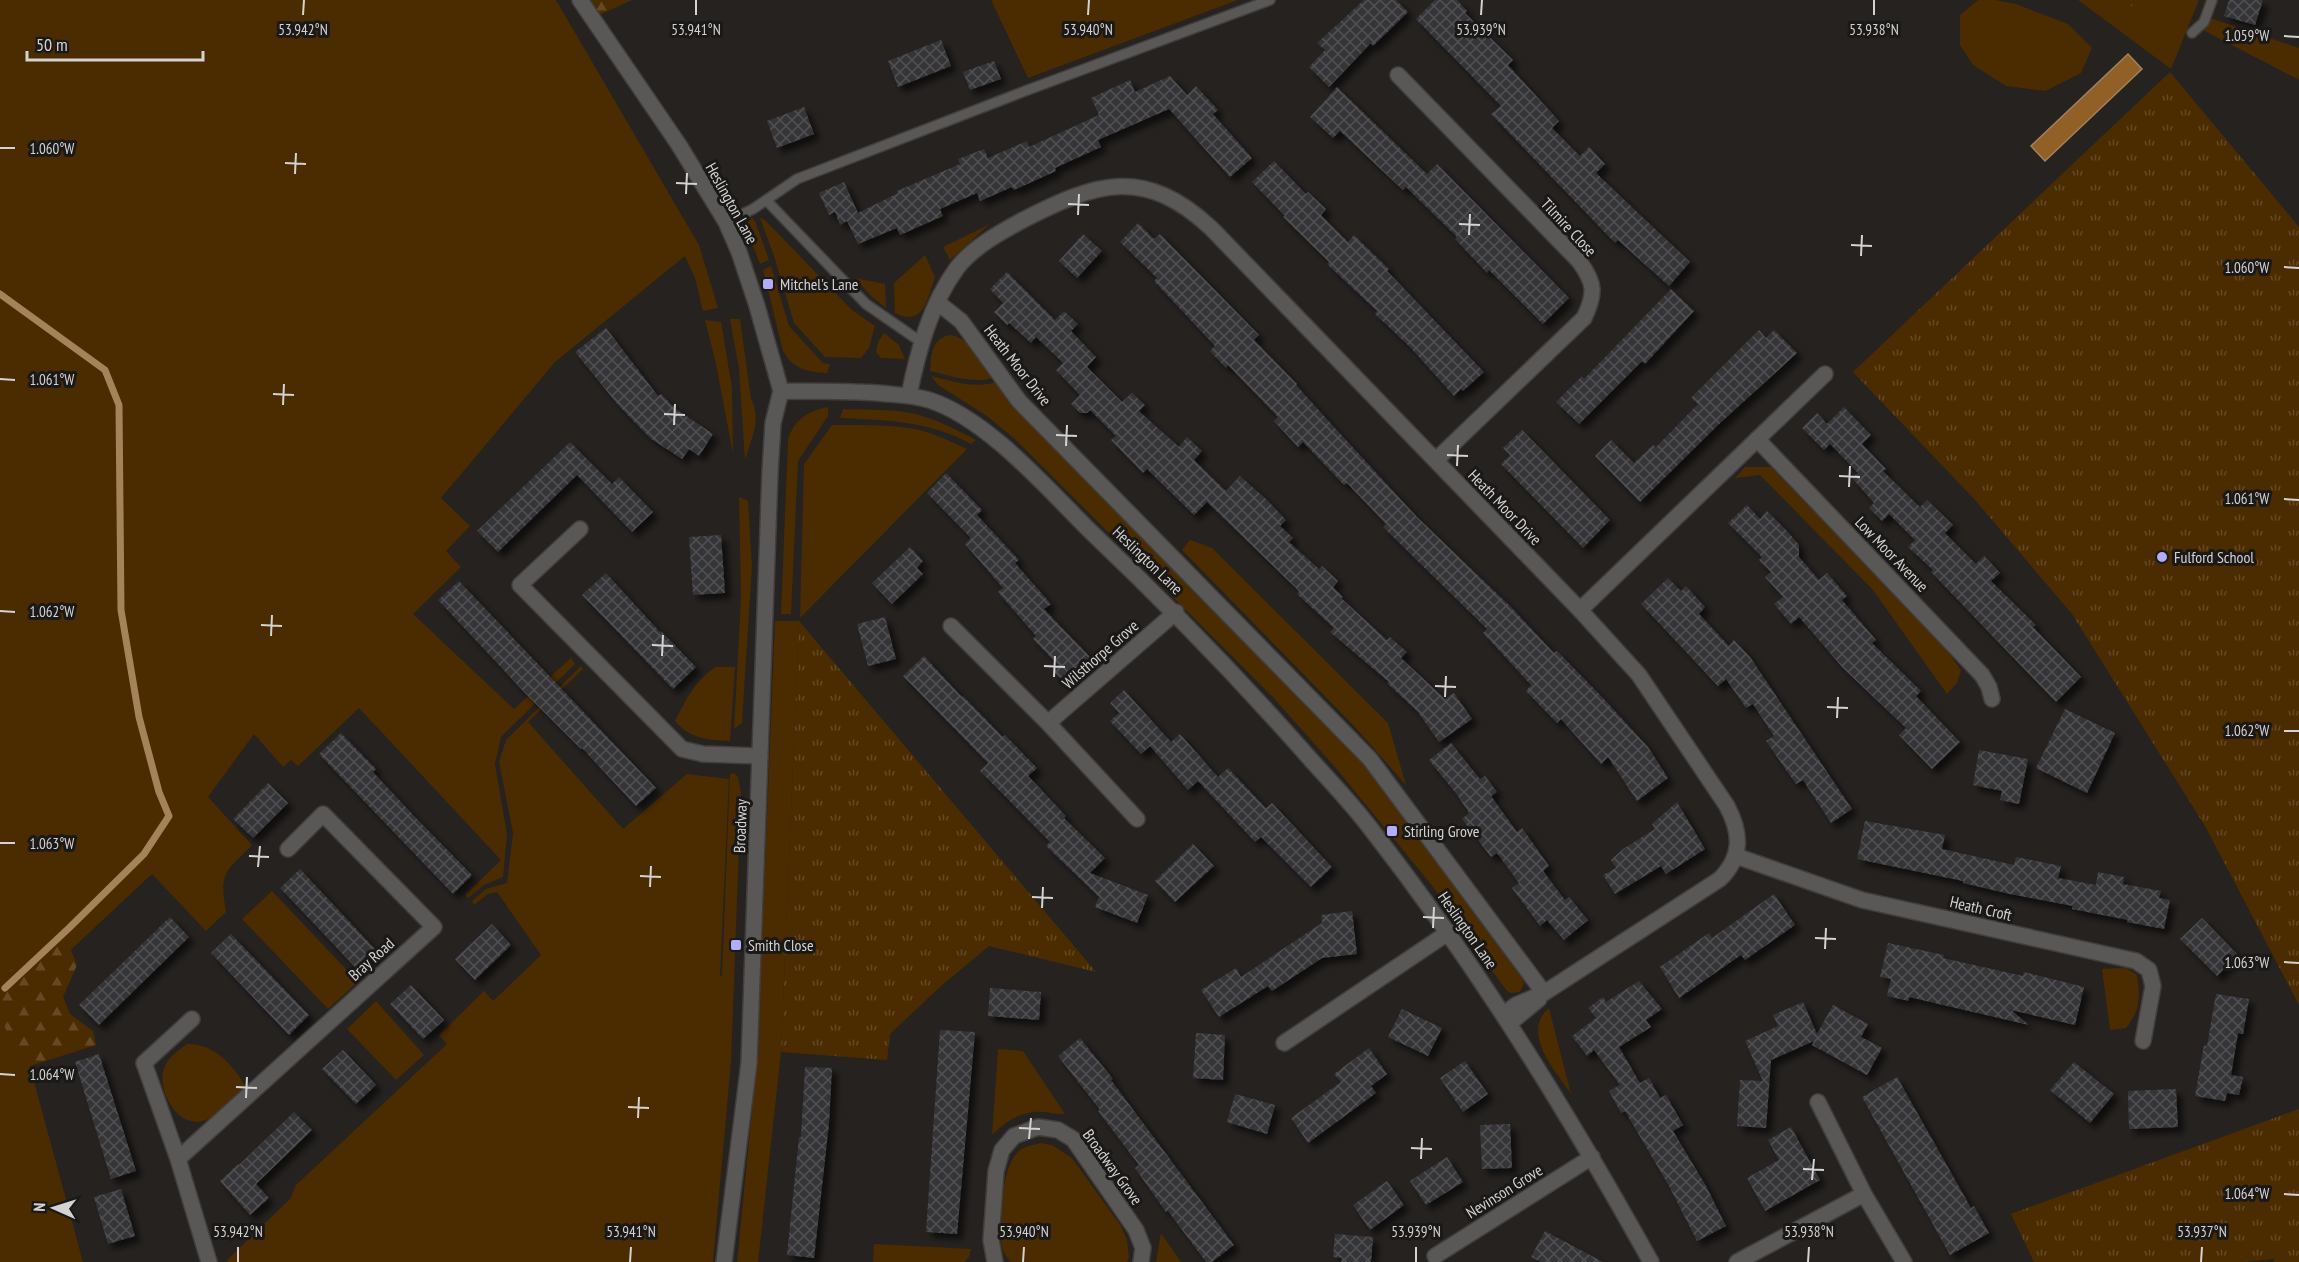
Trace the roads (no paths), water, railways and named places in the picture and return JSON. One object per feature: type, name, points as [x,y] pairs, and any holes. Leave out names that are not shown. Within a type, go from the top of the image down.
[{"type":"street","name":"Heslington Lane","points":[[580,0],[679,146],[726,222],[739,252],[757,306],[781,391],[909,395],[930,400],[955,412],[993,438],[1176,612],[1284,729],[1369,826],[1449,932],[1507,1018],[1592,1157],[1651,1262]]},
{"type":"street","name":"Tilmire Close","points":[[1398,75],[1579,261],[1589,274],[1592,287],[1592,301],[1584,318],[1436,460]]},
{"type":"street","name":"Heath Moor Drive","points":[[909,395],[921,342],[937,302],[958,266],[1000,232],[1072,197],[1104,188],[1124,186],[1151,190],[1172,198],[1211,228],[1580,610],[1652,691],[1736,823],[1738,840],[1736,856]]},
{"type":"street","name":"Heath Moor Drive","points":[[937,302],[961,321],[1019,401],[1370,759],[1544,993]]},
{"type":"street","points":[[1580,610],[1825,374]]},
{"type":"street","name":"Broadway","points":[[724,1262],[749,1063],[770,472],[773,423],[781,391]]},
{"type":"street","name":"Low Moor Avenue","points":[[1757,439],[1982,675],[1989,687],[1992,699]]},
{"type":"street","points":[[580,529],[520,585],[682,749],[703,754],[760,756]]},
{"type":"street","name":"Wilsthorpe Grove","points":[[1048,723],[1176,612]]},
{"type":"street","points":[[951,626],[1048,723],[1137,819]]},
{"type":"street","name":"Bray Road","points":[[178,1159],[434,927],[323,814],[288,849]]},
{"type":"street","points":[[1507,1018],[1516,1005],[1544,993],[1720,879],[1730,869],[1736,856]]},
{"type":"street","name":"Heath Croft","points":[[1736,856],[1862,900],[2136,961],[2149,970],[2153,986],[2143,1041]]},
{"type":"street","points":[[1284,1043],[1449,932]]},
{"type":"street","points":[[192,1019],[144,1063],[178,1159],[209,1262]]},
{"type":"street","points":[[1818,1102],[1864,1194],[1904,1262]]},
{"type":"street","name":"Broadway Grove","points":[[995,1262],[991,1240],[996,1171],[1002,1150],[1014,1136],[1038,1126],[1058,1130],[1073,1139],[1137,1230],[1143,1248],[1142,1262]]},
{"type":"street","name":"Nevinson Grove","points":[[1435,1256],[1592,1157]]},
{"type":"street","points":[[1737,1262],[1864,1194]]},
{"type":"lane","points":[[726,222],[766,200],[797,179],[1270,0]]},
{"type":"lane","points":[[2192,33],[2204,22],[2212,0]]},
{"type":"lane","points":[[766,200],[866,304],[921,342]]},
{"type":"waterway","points":[[0,294],[105,370],[119,405],[121,610],[139,717],[159,792],[169,816],[144,854],[5,988]]},
{"type":"place","name":"Mitchel's Lane","points":[[768,284]]},
{"type":"place","name":"Fulford School","points":[[2162,557]]},
{"type":"place","name":"Stirling Grove","points":[[1392,831]]},
{"type":"place","name":"Smith Close","points":[[736,945]]}]
